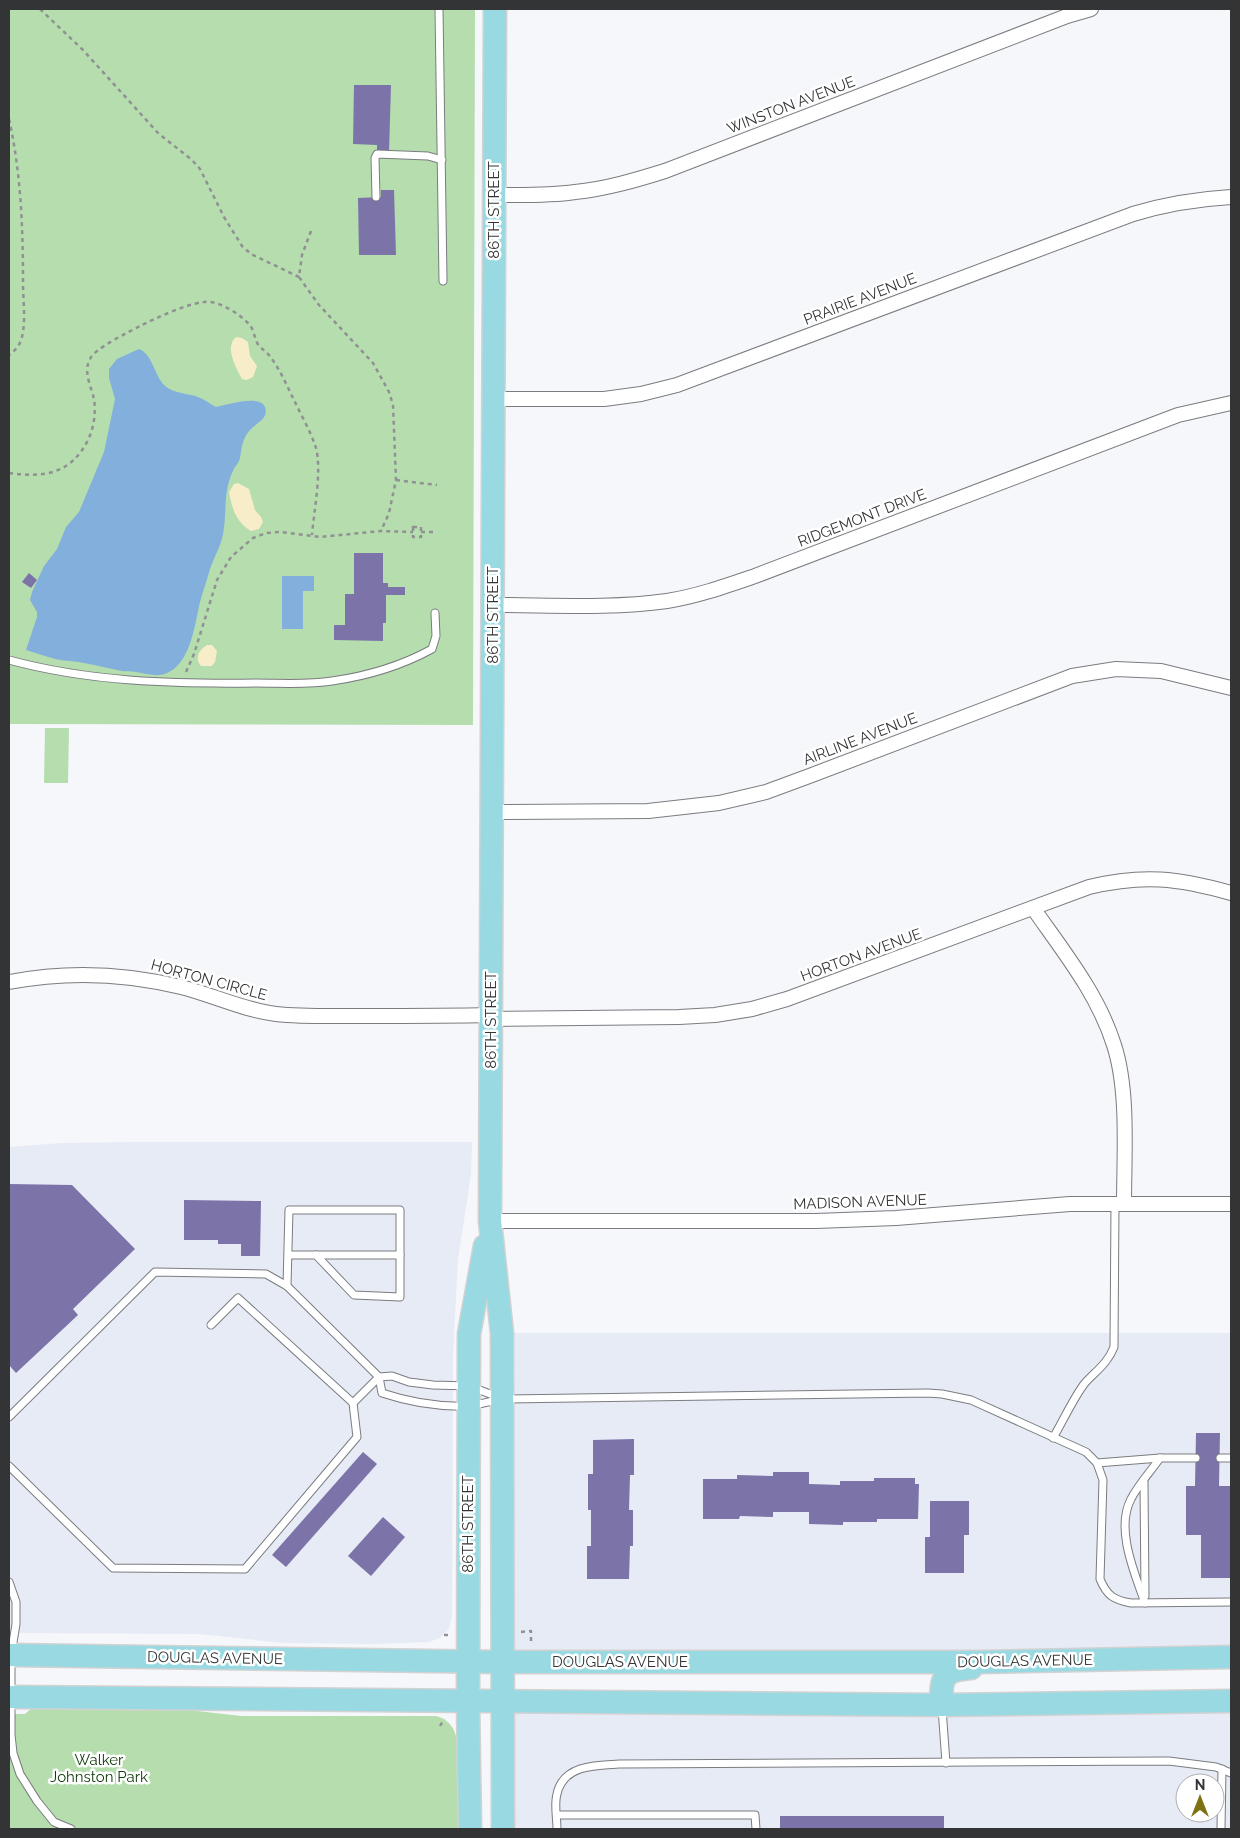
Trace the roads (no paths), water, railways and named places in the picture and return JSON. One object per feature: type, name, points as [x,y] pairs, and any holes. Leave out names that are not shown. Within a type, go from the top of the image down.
[{"type":"main road","name":"86TH STREET","points":[[495,9],[490,1220],[502,1333],[502,1829]]},
{"type":"main road","name":"86TH STREET","points":[[470,1829],[468,1396],[470,1334],[490,1220]]},
{"type":"main road","name":"DOUGLAS AVENUE","points":[[10,1655],[468,1662],[1048,1660],[1231,1657]]},
{"type":"main road","points":[[942,1705],[941,1686],[946,1674],[956,1669],[1031,1666],[1048,1660]]},
{"type":"main road","points":[[10,1696],[468,1702],[942,1705],[1231,1701]]},
{"type":"street","name":"WINSTON AVENUE","points":[[494,195],[529,196],[575,192],[621,184],[665,172],[1067,16],[1091,9]]},
{"type":"street","name":"PRAIRIE AVENUE","points":[[494,399],[604,399],[641,394],[677,385],[1133,214],[1165,204],[1231,196]]},
{"type":"street","name":"RIDGEMONT DRIVE","points":[[493,605],[625,606],[712,591],[1178,415],[1231,403]]},
{"type":"street","name":"AIRLINE AVENUE","points":[[492,812],[648,811],[719,803],[766,792],[1049,683],[1081,674],[1116,669],[1161,671],[1231,688]]},
{"type":"street","name":"HORTON AVENUE","points":[[491,1017],[679,1017],[716,1015],[752,1009],[787,999],[1033,908],[1111,882],[1158,878],[1181,880],[1231,892]]},
{"type":"street","points":[[1033,908],[1096,1002],[1114,1044],[1120,1066],[1124,1111],[1120,1204]]},
{"type":"street","name":"HORTON CIRCLE","points":[[9,982],[33,977],[67,974],[97,975],[140,979],[182,988],[249,1009],[276,1014],[491,1017]]},
{"type":"street","name":"MADISON AVENUE","points":[[490,1220],[816,1221],[896,1218],[1070,1204],[1231,1204]]},
{"type":"lane","points":[[439,9],[443,281]]},
{"type":"lane","points":[[376,197],[375,158],[377,154],[420,156],[442,160]]},
{"type":"lane","points":[[9,660],[116,679],[174,683],[330,682],[371,674],[414,659],[432,649],[436,636],[435,613]]},
{"type":"lane","points":[[1053,1438],[1084,1384],[1111,1356],[1114,1347],[1120,1204]]},
{"type":"lane","points":[[287,1286],[289,1210],[400,1210],[400,1297],[354,1295],[316,1255]]},
{"type":"lane","points":[[288,1255],[400,1255]]},
{"type":"lane","points":[[9,1417],[155,1272],[266,1274],[287,1286],[378,1377],[382,1393],[424,1403],[468,1396],[502,1399]]},
{"type":"lane","points":[[9,1466],[113,1568],[245,1569],[357,1437],[352,1404],[238,1298],[211,1326]]},
{"type":"lane","points":[[352,1404],[378,1377],[392,1376],[409,1382],[433,1385],[468,1396],[502,1399],[935,1394],[971,1400],[1086,1452],[1097,1463],[1103,1480],[1100,1579],[1110,1596],[1131,1604],[1231,1602]]},
{"type":"lane","points":[[1097,1463],[1160,1458],[1196,1458]]},
{"type":"lane","points":[[1145,1603],[1128,1550],[1126,1522],[1131,1500],[1160,1458]]},
{"type":"lane","points":[[1220,1458],[1231,1458]]},
{"type":"lane","points":[[1144,1482],[1145,1603]]},
{"type":"lane","points":[[9,1582],[16,1602],[16,1624],[10,1655],[13,1753],[20,1774],[37,1801],[54,1822],[71,1829]]},
{"type":"lane","points":[[942,1705],[946,1763]]},
{"type":"lane","points":[[557,1829],[557,1793],[563,1781],[572,1772],[588,1766],[629,1764],[1168,1761],[1222,1769],[1231,1773]]},
{"type":"lane","points":[[1221,1828],[1222,1769]]},
{"type":"lane","points":[[557,1815],[755,1815],[756,1829]]},
{"type":"water","points":[[139,349],[147,355],[160,380],[170,389],[198,397],[216,407],[242,401],[257,401],[262,403],[266,411],[264,418],[245,437],[239,460],[230,478],[226,494],[222,538],[210,569],[187,651],[176,667],[165,674],[157,675],[55,659],[26,650],[37,617],[37,612],[30,600],[32,592],[44,566],[57,549],[66,527],[79,512],[104,452],[115,399],[109,378],[109,369],[117,359]]},
{"type":"water","points":[[282,576],[314,576],[314,591],[303,591],[303,629],[282,629]]},
{"type":"park label","name":"Walker Johnston Park","points":[[99,1768]]}]
